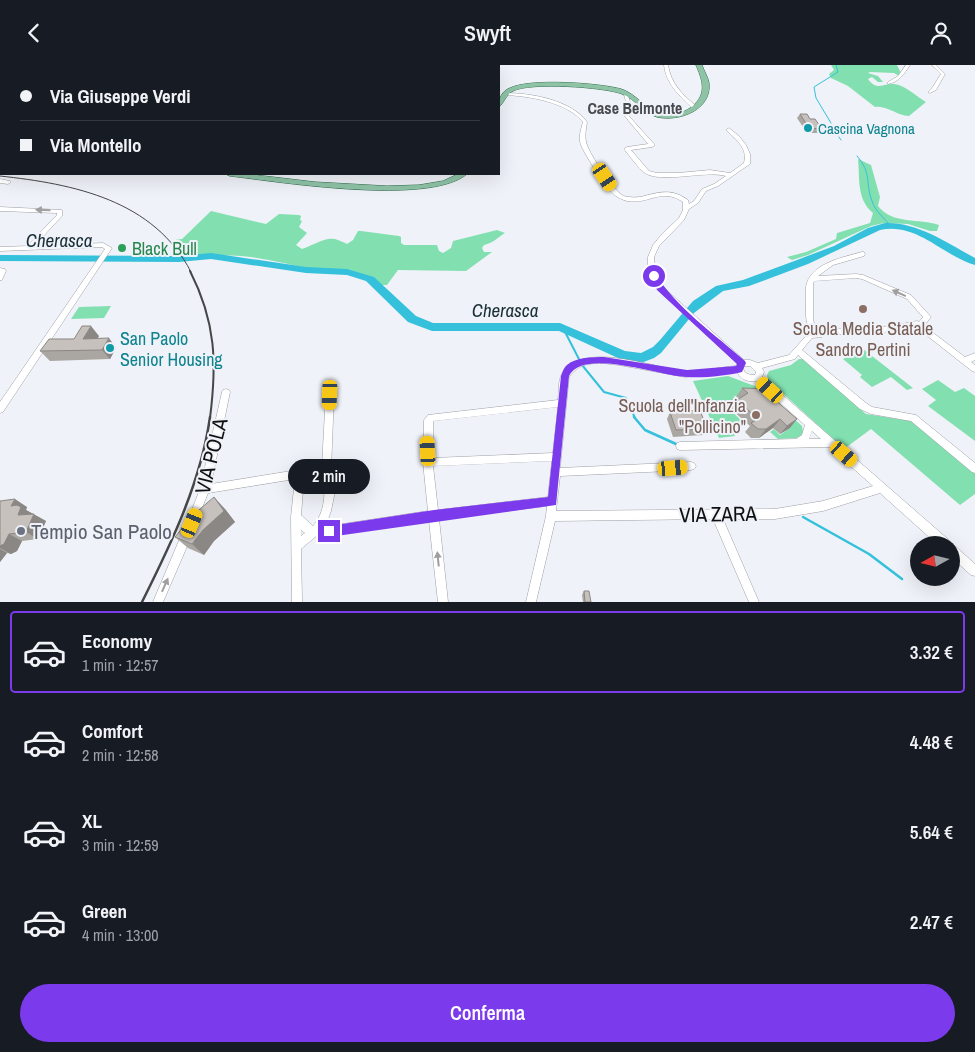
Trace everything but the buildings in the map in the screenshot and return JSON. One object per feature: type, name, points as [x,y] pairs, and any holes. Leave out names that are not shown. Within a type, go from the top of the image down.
[{"type":"main road","points":[[500,102],[505,94],[514,88],[530,86],[604,88],[625,92],[643,108],[656,115],[680,116],[687,114],[704,97],[706,82],[699,65]]},
{"type":"main road","points":[[239,175],[353,187],[412,187],[442,185],[462,175]]},
{"type":"street","points":[[666,65],[666,76],[670,84],[694,107]]},
{"type":"street","points":[[890,83],[900,77],[908,65]]},
{"type":"street","points":[[930,92],[943,74],[934,65]]},
{"type":"street","points":[[625,92],[628,101],[625,114],[652,145],[626,149],[647,172],[668,174],[718,171],[731,175]]},
{"type":"street","points":[[505,94],[524,94],[572,110],[580,115],[585,122],[582,136],[584,145],[618,196],[630,199],[664,193],[674,194],[686,201],[687,208]]},
{"type":"street","points":[[728,130],[737,136],[749,155],[747,163],[716,185],[704,190],[696,202],[687,208],[677,223],[656,244],[650,259],[652,271],[658,285],[740,366],[741,374],[747,378],[758,378],[936,536]]},
{"type":"street","points":[[0,181],[8,182]]},
{"type":"street","points":[[0,209],[60,211],[60,215],[33,243],[32,248]]},
{"type":"street","points":[[0,249],[103,245],[108,246],[109,251],[0,409]]},
{"type":"street","points":[[813,331],[809,319],[810,283],[812,279],[816,273],[831,263],[862,254]]},
{"type":"street","points":[[0,270],[2,271],[0,278]]},
{"type":"street","points":[[812,279],[856,275],[871,281],[912,300],[927,317],[920,326]]},
{"type":"street","points":[[813,331],[843,332],[896,329],[914,324],[920,326],[975,369]]},
{"type":"street","points":[[756,367],[785,360],[798,351],[813,331]]},
{"type":"street","points":[[798,351],[864,406],[871,410],[911,417],[975,469]]},
{"type":"street","points":[[965,361],[975,356]]},
{"type":"street","points":[[532,602],[551,516],[565,376],[570,367],[581,362],[604,360],[687,374],[750,363],[760,372],[758,378]]},
{"type":"street","name":"VIA POLA","points":[[158,602],[205,489],[226,391]]},
{"type":"street","points":[[330,393],[326,470],[328,490],[322,521],[325,530],[552,501]]},
{"type":"street","points":[[443,602],[428,462],[427,423],[431,418],[563,403]]},
{"type":"street","points":[[798,443],[806,437],[809,424]]},
{"type":"street","points":[[680,446],[831,443]]},
{"type":"street","points":[[428,462],[557,457]]},
{"type":"street","points":[[556,472],[691,466]]},
{"type":"street","points":[[205,489],[326,470]]},
{"type":"street","points":[[297,602],[296,517],[300,475]]},
{"type":"street","name":"VIA ZARA","points":[[551,516],[775,513],[823,506],[882,488]]},
{"type":"street","points":[[716,515],[754,602]]},
{"type":"street","points":[[296,517],[305,527],[313,531]]},
{"type":"street","points":[[296,547],[322,521]]},
{"type":"street","points":[[960,558],[975,571]]},
{"type":"green space","points":[[831,65],[897,65],[901,73],[899,76],[894,73],[870,72],[868,73],[878,76],[883,82],[878,82],[872,77],[868,79],[877,86],[898,85],[926,102],[909,116],[875,107],[848,86],[831,78],[829,74],[834,70]]},
{"type":"green space","points":[[858,159],[871,165],[880,197],[878,206],[884,212],[899,219],[939,225],[937,231],[930,231],[908,224],[884,223],[871,226],[808,255],[792,260],[787,257],[806,252],[836,239],[837,233],[870,223],[873,213],[861,195]]},
{"type":"green space","points":[[211,211],[266,224],[279,214],[299,215],[302,221],[299,227],[307,233],[296,245],[302,249],[322,240],[331,239],[347,244],[353,240],[358,231],[361,231],[399,236],[401,237],[401,243],[404,245],[437,245],[439,251],[443,253],[451,248],[453,241],[497,230],[505,233],[484,245],[482,248],[484,252],[492,252],[466,271],[398,270],[387,285],[379,285],[356,273],[313,269],[259,258],[187,256],[175,240],[182,239]]},
{"type":"green space","points":[[111,306],[104,318],[71,319],[79,307]]},
{"type":"green space","points":[[863,349],[913,388],[907,390],[891,377],[872,387],[860,377],[862,375],[843,359]]},
{"type":"green space","points":[[799,359],[803,359],[866,414],[911,421],[975,472],[975,494],[960,505],[871,429],[844,449],[768,380],[767,375],[769,371],[791,365]]},
{"type":"green space","points":[[728,376],[760,388],[766,394],[734,396],[738,401],[728,408],[742,421],[742,425],[732,428],[735,436],[719,438],[693,381]]},
{"type":"green space","points":[[938,380],[955,392],[964,388],[975,396],[975,441],[928,406],[936,400],[922,389]]},
{"type":"green space","points":[[769,396],[802,426],[803,432],[801,436],[778,439],[770,432],[774,429],[780,435],[790,428],[768,408]]},
{"type":"waterway","points":[[831,123],[816,98],[814,87],[838,72],[836,65]]},
{"type":"waterway","points":[[857,156],[865,168],[873,205],[891,226]]},
{"type":"waterway","name":"Cherasca","points":[[0,258],[179,259],[211,256],[306,270],[347,272],[370,279],[412,319],[432,327],[560,327],[632,358],[641,358],[657,350],[665,343],[690,310],[720,288],[745,283],[804,262],[885,226],[903,228],[925,235],[975,262]]},
{"type":"waterway","points":[[563,328],[582,365],[604,392],[626,398],[635,418]]},
{"type":"waterway","points":[[634,417],[645,430],[676,444]]},
{"type":"waterway","points":[[803,517],[869,554],[902,579]]},
{"type":"railway","points":[[0,176],[56,184],[83,191],[109,200],[134,212],[156,228],[175,248],[191,272]]},
{"type":"railway","points":[[190,271],[199,290],[210,325],[214,361],[210,418]]},
{"type":"railway","points":[[142,602],[184,512],[200,465],[210,417]]},
{"type":"place","name":"Cascina Vagnona","points":[[808,128]]},
{"type":"place","name":"Black Bull","points":[[122,248]]},
{"type":"place","name":"Scuola Media Statale Sandro Pertini","points":[[863,309]]},
{"type":"place","name":"San Paolo Senior Housing","points":[[110,348]]},
{"type":"place","name":"Scuola dell'Infanzia \"Pollicino\"","points":[[756,415]]},
{"type":"place","name":"Tempio San Paolo","points":[[21,531]]},
{"type":"district","name":"Case Belmonte","points":[[635,108]]},
{"type":"route","points":[[329,531],[434,515],[552,501],[565,376],[570,367],[578,363],[596,359],[687,374],[738,369],[742,363],[678,306],[660,288],[654,276]]}]
